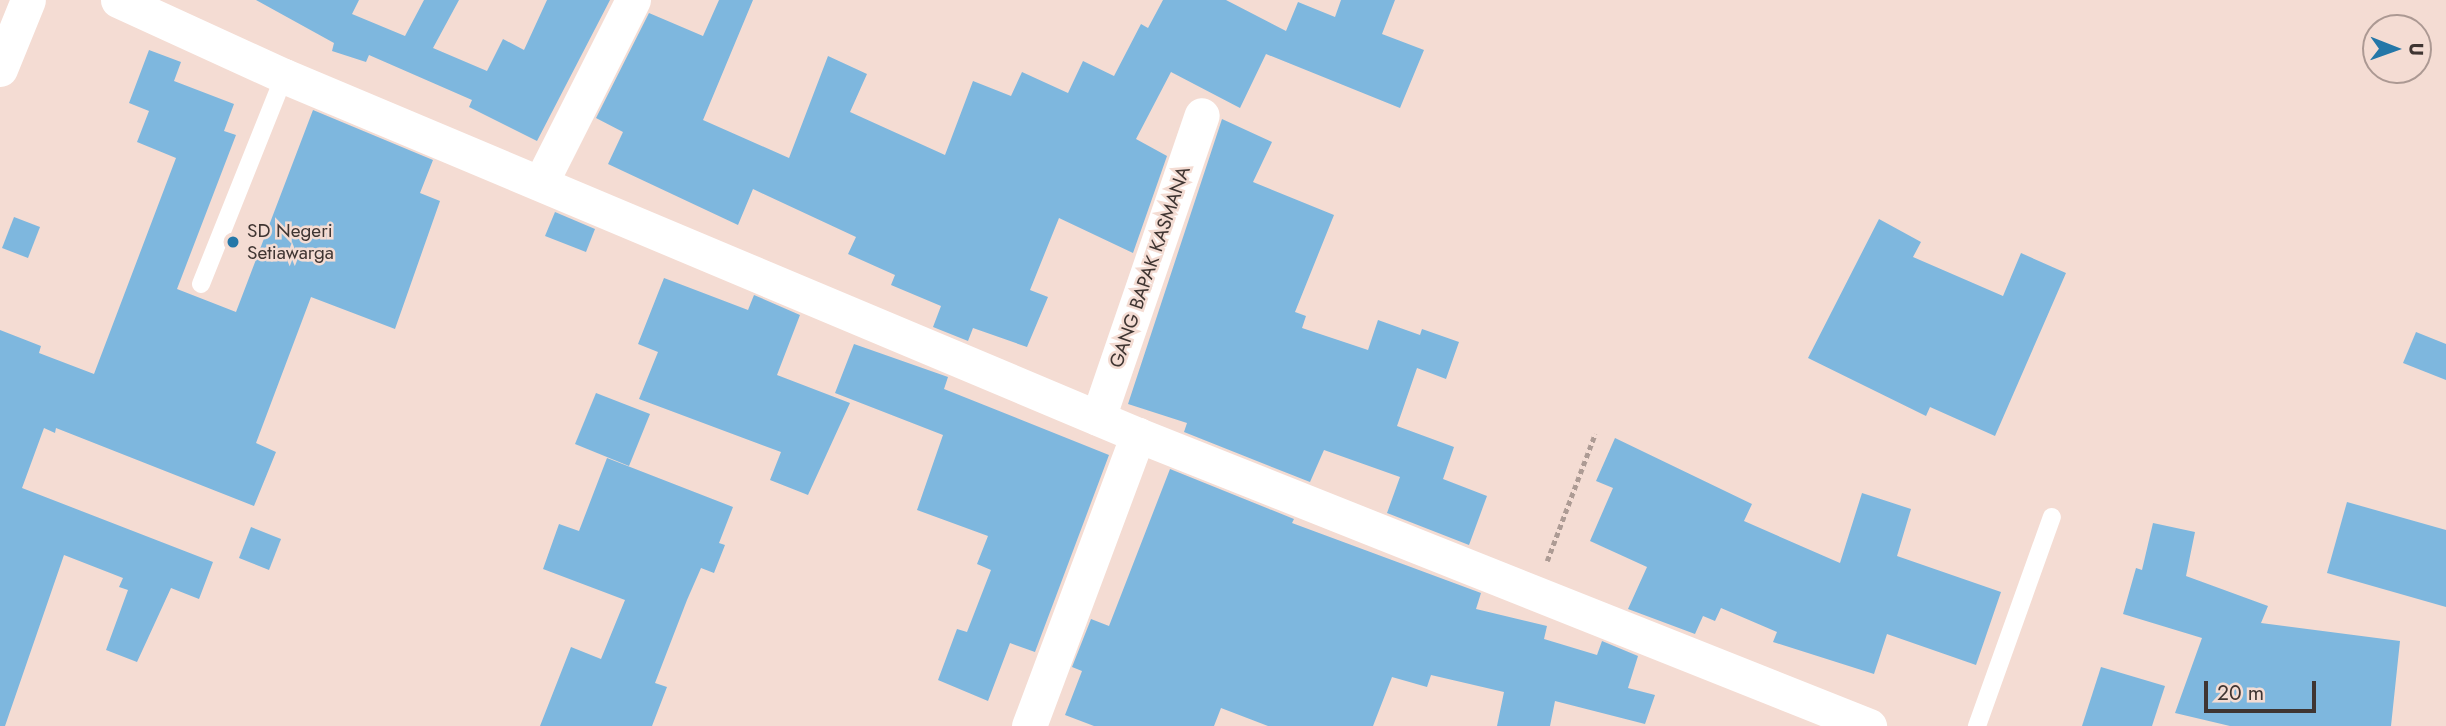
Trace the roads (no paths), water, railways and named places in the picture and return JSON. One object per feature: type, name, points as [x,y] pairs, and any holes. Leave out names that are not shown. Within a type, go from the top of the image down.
[{"type":"street","points":[[0,69],[28,0]]},
{"type":"street","points":[[118,0],[153,7],[284,76],[1138,435],[1868,726]]},
{"type":"street","points":[[541,182],[633,0]]},
{"type":"street","name":"GANG BAPAK KASMANA","points":[[1098,418],[1202,115]]},
{"type":"street","points":[[1029,726],[1138,435]]},
{"type":"lane","points":[[201,284],[284,76]]},
{"type":"lane","points":[[1977,726],[2052,517]]},
{"type":"place","name":"SD Negeri Setiawarga","points":[[233,242]]}]
